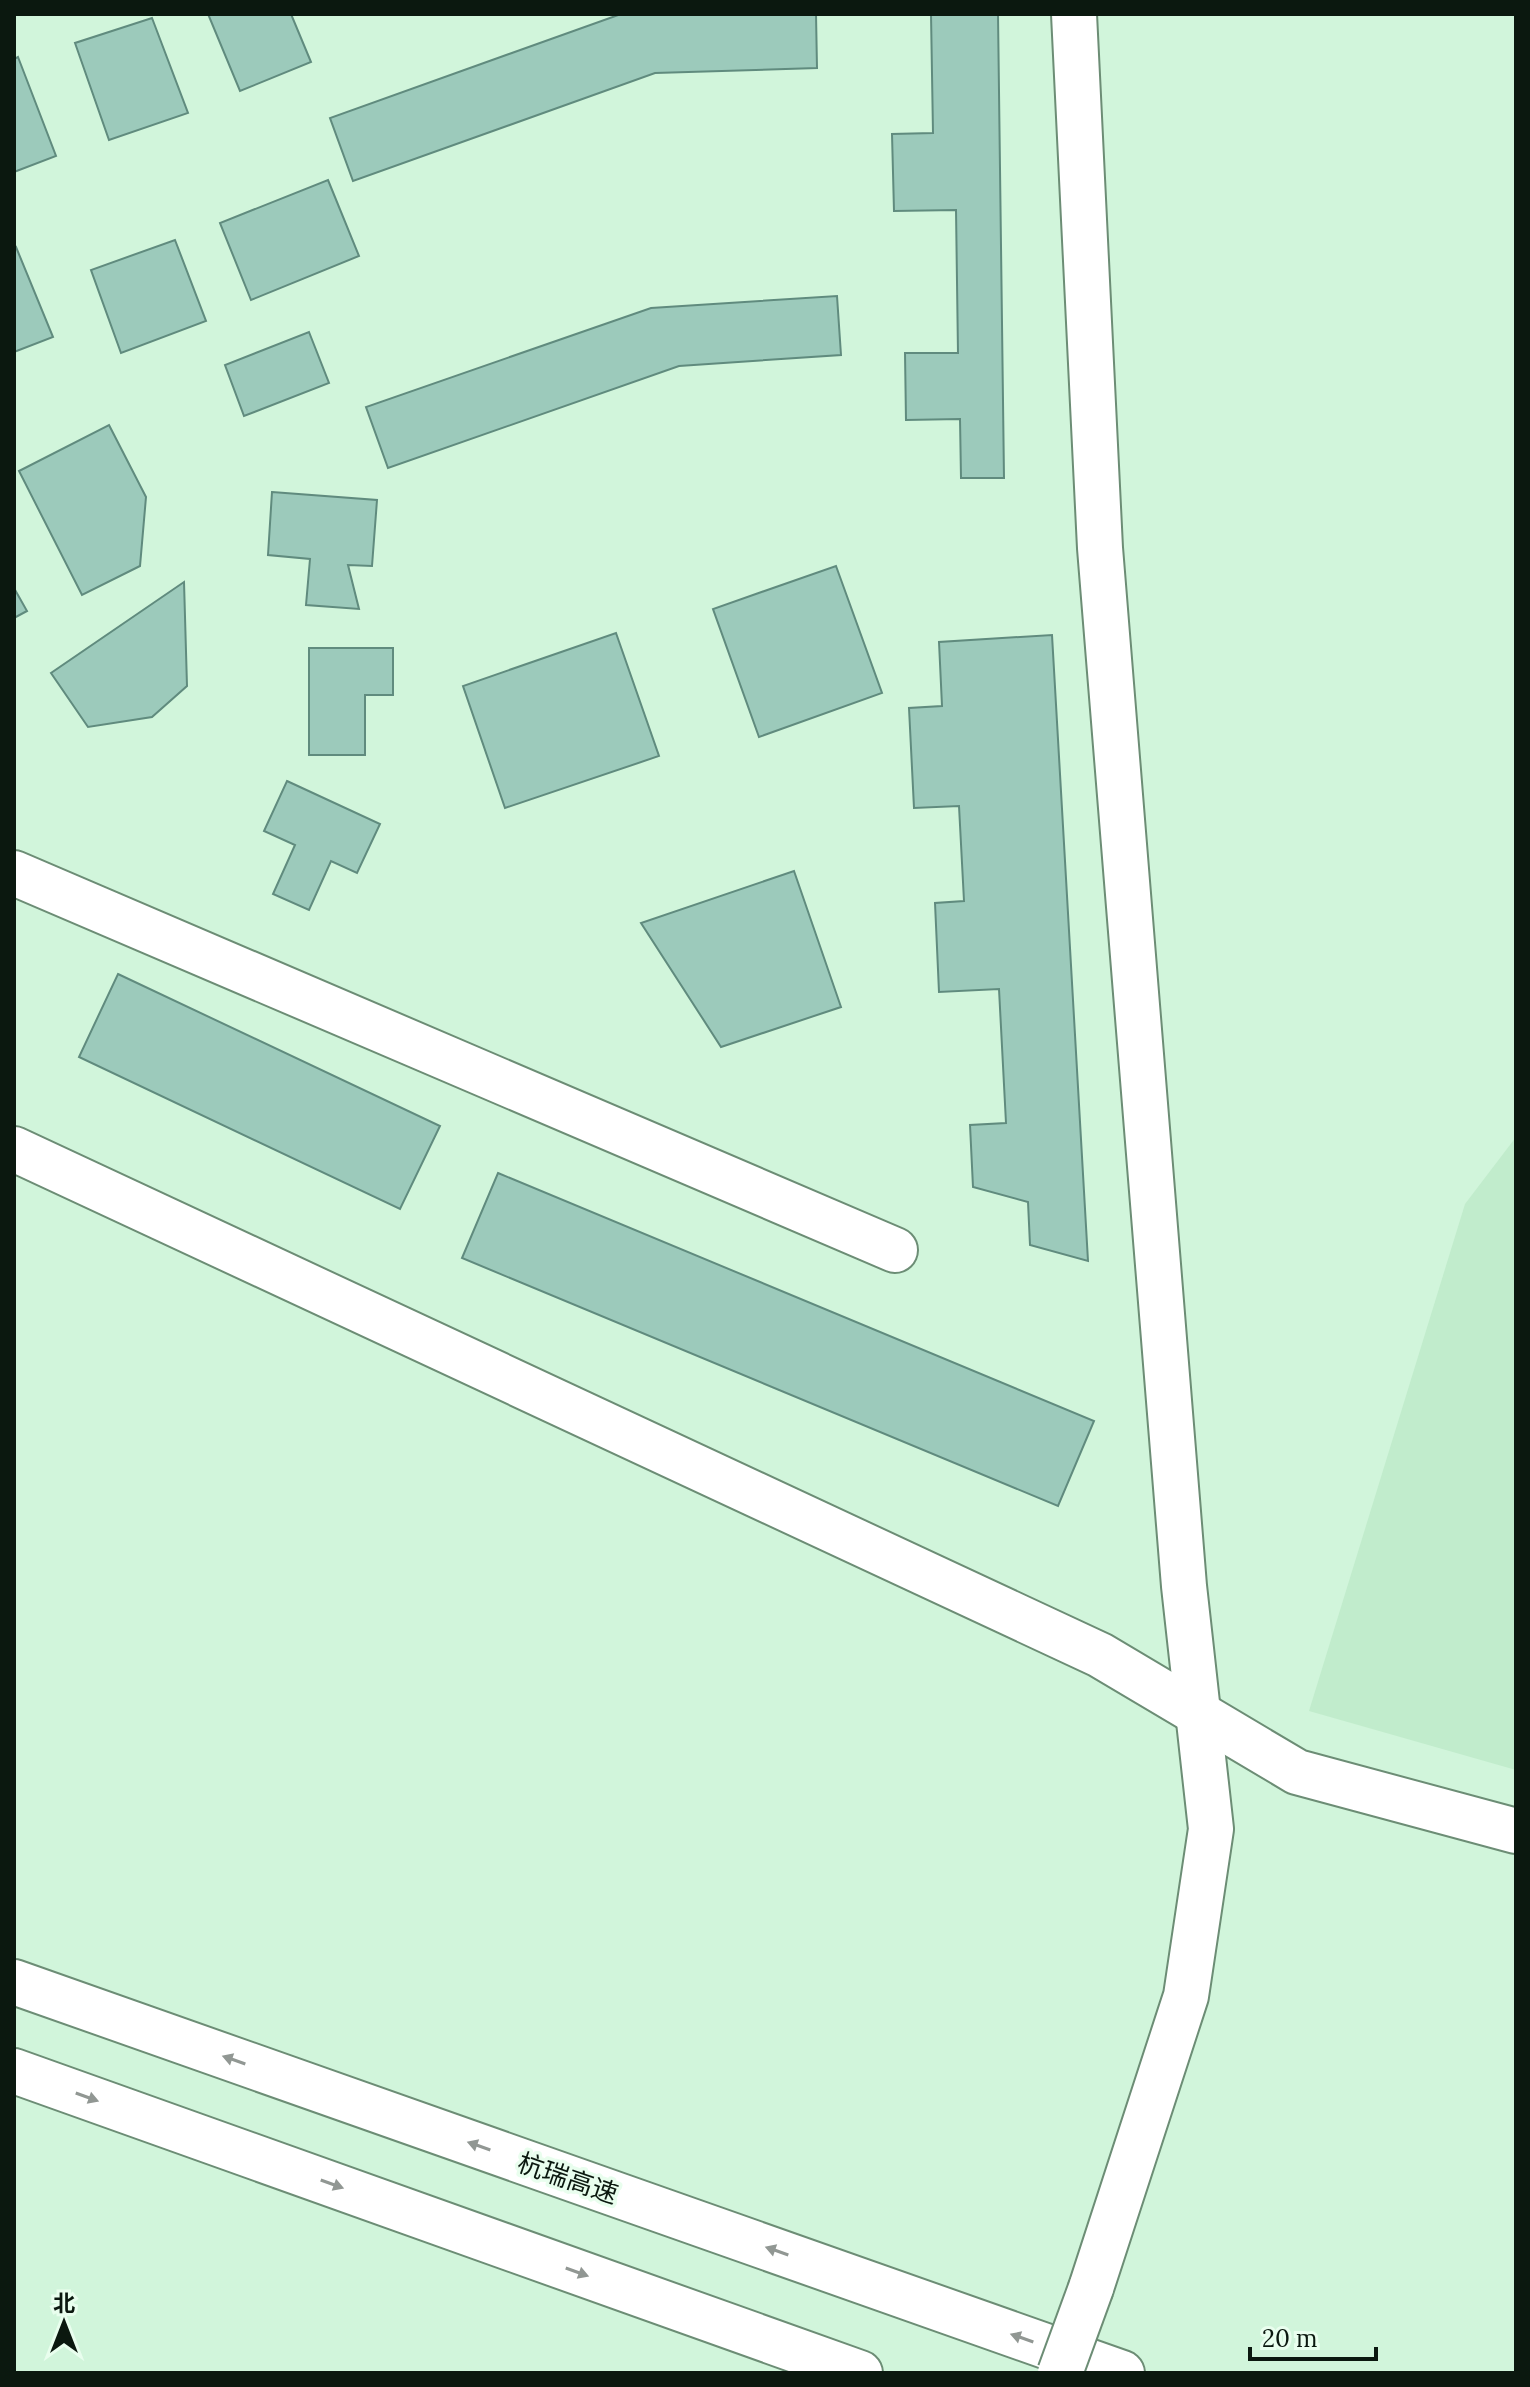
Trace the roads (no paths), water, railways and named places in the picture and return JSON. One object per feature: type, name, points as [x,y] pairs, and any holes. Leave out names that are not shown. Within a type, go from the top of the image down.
[{"type":"main road","points":[[1060,2373],[1091,2288],[1186,1996],[1211,1829],[1184,1586],[1100,548],[1074,14]]},
{"type":"main road","points":[[14,873],[895,1250]]},
{"type":"main road","points":[[14,1149],[1100,1655],[1297,1772],[1516,1831]]},
{"type":"main road","name":"杭瑞高速","points":[[14,1982],[1122,2373]]},
{"type":"main road","points":[[14,2071],[860,2373]]}]
